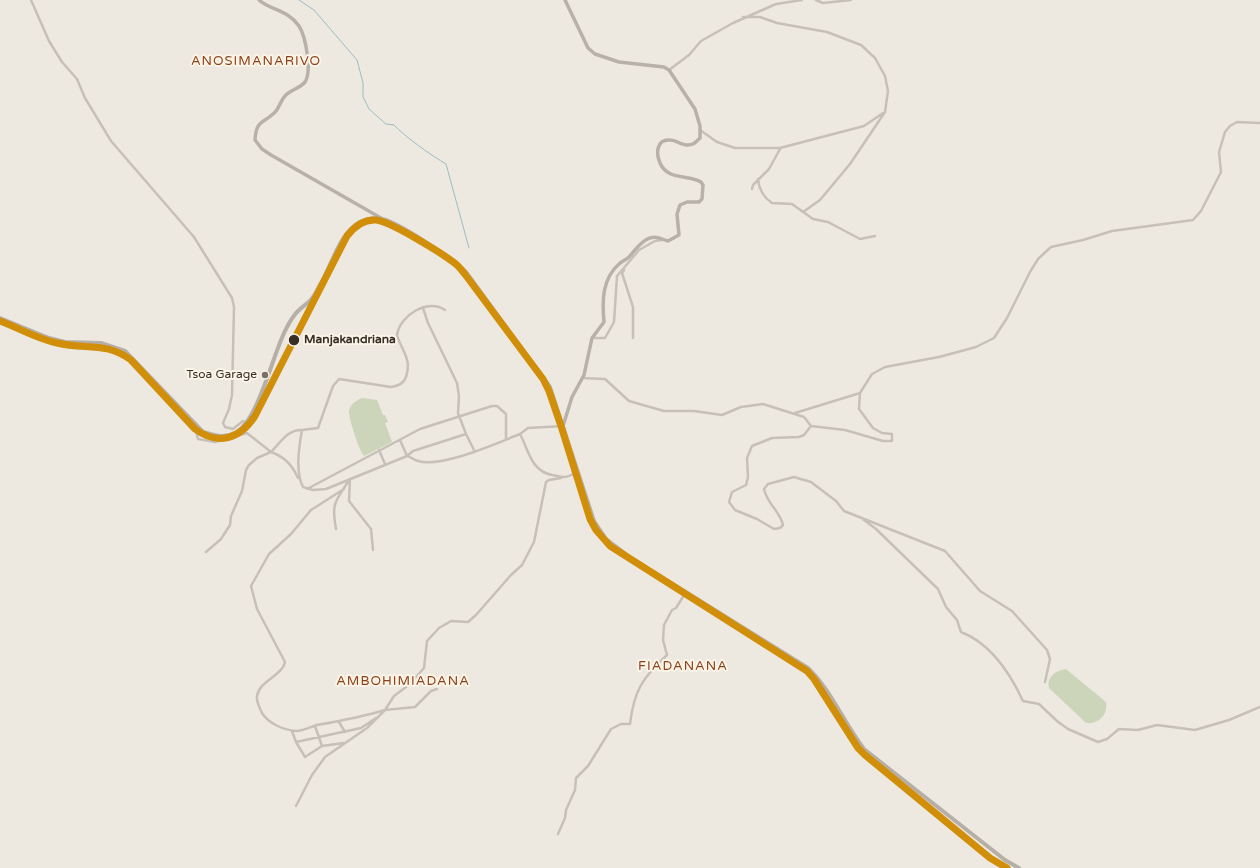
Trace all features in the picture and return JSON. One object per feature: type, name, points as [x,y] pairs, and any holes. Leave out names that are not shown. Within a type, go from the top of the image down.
[{"type":"main road","points":[[0,318],[49,338],[65,342],[101,344],[125,351],[203,432],[217,436],[224,436],[236,433],[247,423],[255,410],[274,355],[286,328],[296,312],[313,298],[348,232],[361,221],[382,219],[399,227],[458,263],[550,387],[594,521],[606,539],[631,558],[808,668],[816,676],[852,734],[864,749],[993,851],[1019,868]]},
{"type":"street","points":[[31,0],[49,42],[62,62],[77,79],[85,98],[111,141],[194,237],[232,298],[234,307],[232,395],[229,409],[223,423],[225,427],[233,429],[243,421],[247,423]]},
{"type":"street","points":[[258,0],[262,4],[285,13],[300,26],[307,52],[309,71],[304,83],[299,88],[285,96],[274,114],[261,121],[257,126],[256,140],[262,149],[271,155],[382,219]]},
{"type":"street","points":[[400,440],[406,456],[417,461],[435,461],[475,452],[520,434],[528,428],[563,426],[572,398],[582,378],[589,357],[592,338],[604,322],[603,294],[606,282],[614,269],[629,257],[640,244],[649,239],[659,238],[668,241],[679,236],[677,214],[680,206],[687,202],[699,202],[702,199],[703,184],[697,179],[669,174],[660,165],[657,154],[658,146],[663,141],[670,140],[683,145],[695,144],[700,138],[696,110],[669,70],[664,66],[619,62],[595,54],[588,48],[565,0]]},
{"type":"street","points":[[669,70],[689,55],[693,48],[701,41],[743,17],[776,4],[802,0]]},
{"type":"street","points":[[816,0],[823,3],[851,0]]},
{"type":"street","points":[[743,17],[760,17],[777,23],[827,32],[861,45],[875,58],[885,76],[888,91],[885,112],[845,170],[820,200],[803,212]]},
{"type":"street","points":[[700,130],[718,142],[735,148],[780,148],[864,126],[885,112]]},
{"type":"street","points":[[582,378],[605,379],[630,401],[664,411],[694,411],[722,415],[741,406],[763,404],[804,417],[811,426],[845,430],[883,441],[892,441],[892,434],[882,433],[877,430],[861,413],[858,406],[860,393],[872,374],[878,370],[899,363],[939,357],[976,347],[994,338],[1007,318],[1038,259],[1051,247],[1083,240],[1112,231],[1193,220],[1201,211],[1221,172],[1219,152],[1225,132],[1230,126],[1237,122],[1260,123]]},
{"type":"street","points":[[752,189],[753,185],[758,179],[769,169],[780,148]]},
{"type":"street","points":[[758,179],[759,188],[766,198],[772,203],[792,204],[812,219],[828,222],[860,239],[875,236]]},
{"type":"street","points":[[592,338],[605,338],[612,327],[617,276],[639,250],[655,241],[662,240]]},
{"type":"street","points":[[625,266],[622,273],[633,307],[633,338]]},
{"type":"street","points":[[206,552],[221,539],[230,525],[231,516],[242,491],[246,470],[249,464],[257,458],[271,452],[285,437],[297,430],[313,430],[318,428],[333,386],[339,379],[391,387],[397,386],[405,380],[409,367],[408,359],[397,335],[398,328],[408,315],[423,308],[433,305],[445,310]]},
{"type":"street","points":[[423,308],[428,323],[457,383],[458,417],[475,452]]},
{"type":"street","points":[[795,413],[860,393]]},
{"type":"street","points":[[307,489],[420,429],[497,406],[506,414],[506,440]]},
{"type":"street","points":[[194,423],[198,439],[215,442],[247,433],[271,452],[286,460],[303,487],[320,491],[406,456],[413,451],[466,434]]},
{"type":"street","points":[[811,426],[804,435],[799,437],[772,438],[752,446],[748,458],[748,477],[746,485],[732,492],[730,502],[735,510],[757,519],[774,529],[780,528],[783,525],[782,518],[769,503],[764,489],[772,482],[794,477],[811,482],[836,502],[844,511],[858,515],[945,551],[980,591],[1012,611],[1047,650],[1050,659],[1045,682]]},
{"type":"street","points":[[300,480],[299,462],[302,430]]},
{"type":"street","points":[[520,434],[532,460],[540,472],[561,478]]},
{"type":"street","points":[[379,450],[385,464]]},
{"type":"street","points":[[296,742],[318,736],[361,728],[383,714],[398,692],[410,684],[424,668],[427,641],[432,635],[451,621],[468,622],[522,565],[534,542],[546,482],[548,480],[567,478],[578,472]]},
{"type":"street","points":[[336,529],[334,518],[335,504],[337,497],[350,479]]},
{"type":"street","points":[[350,479],[349,501],[371,529],[373,550]]},
{"type":"street","points":[[344,489],[311,510],[291,534],[269,554],[251,586],[257,609],[285,662],[280,670],[264,684],[257,694],[256,699],[265,717],[285,729],[299,731],[385,710],[415,707],[431,691],[437,689]]},
{"type":"street","points":[[858,515],[876,528],[938,589],[946,607],[957,620],[960,632],[974,637],[981,646],[997,658],[1016,686],[1023,701],[1040,704],[1056,721],[1068,729],[1098,742],[1107,739],[1119,729],[1138,730],[1157,725],[1195,730],[1229,720],[1260,707]]},
{"type":"street","points":[[558,834],[575,790],[576,778],[588,766],[611,729],[621,724],[630,724],[635,695],[651,669],[667,655],[663,632],[668,616],[686,592]]},
{"type":"street","points":[[296,806],[312,776],[325,757],[367,728],[376,718]]},
{"type":"street","points":[[339,722],[345,732]]},
{"type":"street","points":[[315,726],[322,746]]},
{"type":"street","points":[[292,731],[296,742],[305,757],[322,746],[345,743]]},
{"type":"green space","points":[[362,398],[377,400],[383,415],[385,415],[388,422],[385,423],[392,442],[364,456],[355,435],[349,411],[352,404]]},
{"type":"green space","points":[[1066,669],[1106,702],[1106,711],[1102,718],[1095,722],[1086,723],[1049,688],[1048,684],[1051,677],[1059,671]]},
{"type":"waterway","points":[[299,0],[314,10],[357,60],[363,83],[363,97],[369,109],[386,124],[394,125],[418,146],[446,164],[469,248]]},
{"type":"transit line","points":[[0,321],[50,341],[67,345],[104,348],[122,354],[131,360],[195,429],[212,437],[228,438],[243,430],[255,416],[347,236],[359,224],[371,220],[383,222],[405,232],[451,260],[458,266],[543,379],[549,391],[561,426],[590,519],[596,530],[610,546],[807,671],[814,679],[858,748],[865,755],[990,858],[1007,868]]},
{"type":"place","name":"Manjakandriana","points":[[294,340]]},
{"type":"place","name":"Tsoa Garage","points":[[265,375]]},
{"type":"district","name":"ANOSIMANARIVO","points":[[256,62]]},
{"type":"district","name":"FIADANANA","points":[[683,667]]},
{"type":"district","name":"AMBOHIMIADANA","points":[[403,682]]}]
